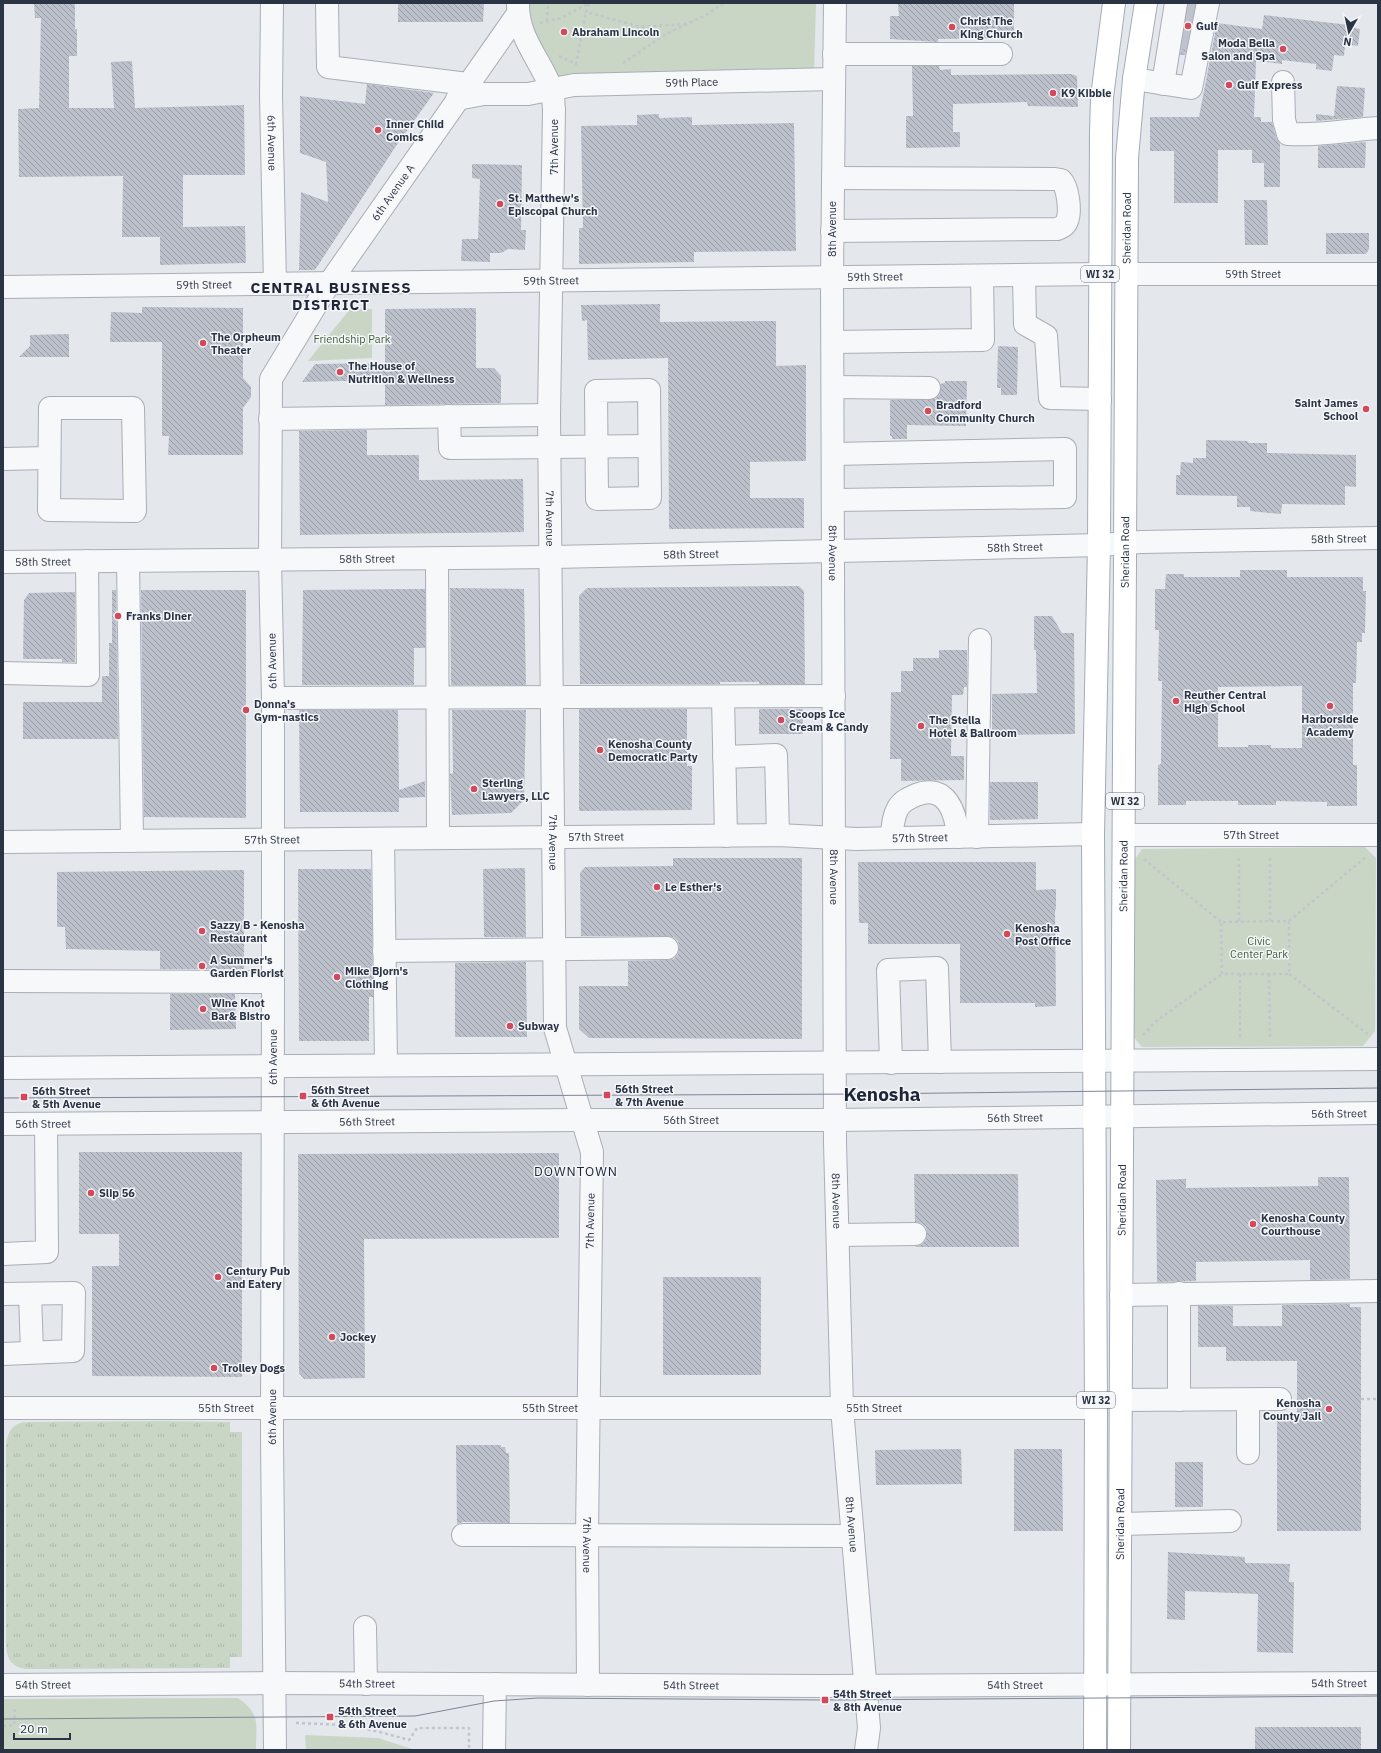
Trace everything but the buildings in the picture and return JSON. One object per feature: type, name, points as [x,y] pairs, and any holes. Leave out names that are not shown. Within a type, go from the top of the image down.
[{"type":"main road","name":"WI 32","points":[[1096,1750],[1095,1061],[1093,834],[1099,545],[1102,97],[1114,3]]},
{"type":"main road","name":"Sheridan Road","points":[[1119,1750],[1122,1524],[1121,1295],[1127,158],[1134,79],[1146,3]]},
{"type":"street","name":"6th Avenue","points":[[272,3],[271,95],[274,284]]},
{"type":"street","points":[[327,3],[328,67],[484,94],[528,94],[551,89]]},
{"type":"street","name":"8th Avenue","points":[[835,3],[832,231],[834,454],[833,838],[835,1120],[842,1408],[864,1686],[869,1728],[866,1750]]},
{"type":"street","points":[[1134,79],[1191,88],[1186,38],[1191,10]]},
{"type":"street","points":[[1163,84],[1186,38],[1191,10]]},
{"type":"street","name":"6th Avenue A","points":[[328,285],[462,91],[523,14]]},
{"type":"street","name":"7th Avenue","points":[[523,14],[531,52],[551,89],[554,133],[550,415],[554,1028],[592,1152],[587,1535],[588,1685]]},
{"type":"street","points":[[834,54],[1001,54]]},
{"type":"street","name":"59th Place","points":[[551,89],[574,85],[833,79]]},
{"type":"street","points":[[1283,82],[1284,120],[1288,134],[1309,136],[1337,134],[1378,128]]},
{"type":"street","points":[[832,231],[1057,229],[1063,227],[1067,221],[1068,215],[1067,188],[1061,180],[1055,179],[833,178]]},
{"type":"street","name":"59th Street","points":[[3,287],[274,284],[328,285],[1100,274]]},
{"type":"street","name":"59th Street","points":[[1127,274],[1378,274]]},
{"type":"street","points":[[1024,275],[1025,324],[1046,336],[1050,398],[1100,399]]},
{"type":"street","points":[[833,342],[983,340],[982,276]]},
{"type":"street","name":"6th Avenue","points":[[275,1750],[272,1408],[273,698],[270,560],[271,379],[328,285]]},
{"type":"street","points":[[833,386],[929,388]]},
{"type":"street","points":[[649,390],[649,446],[650,498],[598,499],[596,391],[649,390]]},
{"type":"street","points":[[50,408],[133,408],[135,511],[49,510],[48,458],[50,408]]},
{"type":"street","points":[[270,419],[550,415]]},
{"type":"street","points":[[449,416],[450,448],[649,446]]},
{"type":"street","points":[[834,454],[1065,449],[1065,497],[834,500]]},
{"type":"street","points":[[3,458],[48,458]]},
{"type":"street","name":"58th Street","points":[[3,562],[438,559],[834,552],[1099,545],[1126,542],[1378,538]]},
{"type":"street","points":[[438,559],[438,838]]},
{"type":"street","points":[[3,673],[88,675],[87,561]]},
{"type":"street","points":[[128,561],[132,841]]},
{"type":"street","points":[[967,837],[980,640]]},
{"type":"street","points":[[723,696],[726,836]]},
{"type":"street","points":[[273,698],[834,696]]},
{"type":"street","points":[[724,757],[776,755],[778,835]]},
{"type":"street","points":[[892,838],[893,823],[898,808],[907,799],[930,793],[940,796],[951,807],[957,821],[967,837]]},
{"type":"street","name":"57th Street","points":[[3,842],[778,835],[833,838],[892,838],[1093,834]]},
{"type":"street","name":"57th Street","points":[[1124,835],[1374,844]]},
{"type":"street","points":[[383,839],[386,1064]]},
{"type":"street","points":[[384,951],[667,948]]},
{"type":"street","points":[[891,1063],[888,970],[937,968],[940,1062]]},
{"type":"street","points":[[3,981],[273,982]]},
{"type":"street","points":[[3,1068],[386,1064],[891,1063],[1378,1059]]},
{"type":"street","name":"56th Street","points":[[3,1124],[582,1120],[835,1120],[1378,1113]]},
{"type":"street","points":[[3,1254],[47,1252],[46,1124]]},
{"type":"street","points":[[838,1235],[915,1234]]},
{"type":"street","points":[[1121,1295],[1378,1291]]},
{"type":"street","points":[[3,1294],[74,1293],[73,1351],[3,1354]]},
{"type":"street","points":[[30,1294],[32,1352]]},
{"type":"street","points":[[1179,1294],[1179,1400]]},
{"type":"street","points":[[1122,1400],[1280,1399]]},
{"type":"street","points":[[1248,1400],[1248,1453]]},
{"type":"street","name":"55th Street","points":[[3,1408],[1096,1408]]},
{"type":"street","points":[[1122,1524],[1230,1521]]},
{"type":"street","points":[[463,1535],[853,1536]]},
{"type":"street","points":[[365,1626],[366,1684]]},
{"type":"street","name":"54th Street","points":[[3,1685],[274,1683],[864,1686],[1378,1683]]},
{"type":"street","points":[[494,1684],[494,1750]]},
{"type":"path","points":[[547,21],[548,3]]},
{"type":"path","points":[[523,14],[547,21],[561,18],[589,3]]},
{"type":"path","points":[[576,64],[589,3]]},
{"type":"path","points":[[609,84],[618,67],[666,34],[706,16],[724,3]]},
{"type":"path","points":[[586,12],[641,27],[689,23]]},
{"type":"path","points":[[1140,855],[1221,922],[1289,921],[1374,844]]},
{"type":"path","points":[[1270,854],[1270,921]]},
{"type":"path","points":[[1239,856],[1239,922]]},
{"type":"path","points":[[1289,921],[1289,974]]},
{"type":"path","points":[[1221,922],[1222,974]]},
{"type":"path","points":[[1139,1039],[1155,1022],[1222,974],[1289,974],[1369,1035]]},
{"type":"path","points":[[1240,974],[1240,1037]]},
{"type":"path","points":[[1269,974],[1270,1037]]},
{"type":"path","points":[[1361,1399],[1378,1399]]},
{"type":"path","points":[[3,1726],[14,1725],[15,1707]]},
{"type":"path","points":[[296,1723],[346,1725],[409,1740],[417,1728],[469,1728],[469,1750]]},
{"type":"green space","points":[[523,3],[816,3],[814,73],[555,80],[523,8]]},
{"type":"green space","name":"Friendship Park","points":[[350,309],[372,309],[372,358],[308,361]]},
{"type":"green space","name":"Civic Center Park","points":[[1365,847],[1376,858],[1375,1031],[1363,1046],[1142,1047],[1132,1035],[1132,863],[1142,849]]},
{"type":"green space","points":[[23,1422],[230,1422],[230,1432],[242,1432],[242,1657],[230,1657],[230,1668],[28,1669],[17,1667],[8,1657],[6,1648],[6,1445],[10,1430],[15,1425]]},
{"type":"green space","points":[[238,1698],[251,1709],[256,1720],[256,1750],[3,1750],[3,1699]]},
{"type":"green space","points":[[305,1735],[378,1738],[415,1750],[306,1750]]},
{"type":"tunnel","points":[[1181,12],[1200,14]]},
{"type":"tunnel","points":[[1176,37],[1196,40]]},
{"type":"tram line","points":[[3,1098],[863,1094],[1378,1088]]},
{"type":"tram line","points":[[3,1719],[415,1716],[494,1701],[538,1698],[825,1700],[1378,1696]]},
{"type":"place","name":"Gulf","points":[[1188,26]]},
{"type":"place","name":"Christ The King Church","points":[[952,27]]},
{"type":"place","name":"Abraham Lincoln","points":[[564,32]]},
{"type":"place","name":"Moda Bella Salon and Spa","points":[[1283,49]]},
{"type":"place","name":"Gulf Express","points":[[1229,85]]},
{"type":"place","name":"K9 Kibble","points":[[1053,93]]},
{"type":"place","name":"Inner Child Comics","points":[[378,130]]},
{"type":"place","name":"St. Matthew's Episcopal Church","points":[[500,204]]},
{"type":"place","name":"The Orpheum Theater","points":[[203,343]]},
{"type":"place","name":"The House of Nutrition & Wellness","points":[[340,372]]},
{"type":"place","name":"Saint James School","points":[[1366,409]]},
{"type":"place","name":"Bradford Community Church","points":[[928,411]]},
{"type":"place","name":"Franks Diner","points":[[118,616]]},
{"type":"place","name":"Reuther Central High School","points":[[1176,701]]},
{"type":"place","name":"Harborside Academy","points":[[1330,706]]},
{"type":"place","name":"Donna's Gym-nastics","points":[[246,710]]},
{"type":"place","name":"Scoops Ice Cream & Candy","points":[[781,720]]},
{"type":"place","name":"The Stella Hotel & Ballroom","points":[[921,726]]},
{"type":"place","name":"Kenosha County Democratic Party","points":[[600,750]]},
{"type":"place","name":"Sterling Lawyers, LLC","points":[[474,789]]},
{"type":"place","name":"Le Esther's","points":[[657,887]]},
{"type":"place","name":"Sazzy B - Kenosha Restaurant","points":[[202,931]]},
{"type":"place","name":"Kenosha Post Office","points":[[1007,934]]},
{"type":"place","name":"A Summer's Garden Florist","points":[[202,966]]},
{"type":"place","name":"Mike Bjorn's Clothing","points":[[337,977]]},
{"type":"place","name":"Wine Knot Bar& Bistro","points":[[203,1009]]},
{"type":"place","name":"Subway","points":[[510,1026]]},
{"type":"place","name":"56th Street & 7th Avenue","points":[[607,1095]]},
{"type":"place","name":"56th Street & 6th Avenue","points":[[303,1096]]},
{"type":"place","name":"56th Street & 5th Avenue","points":[[24,1097]]},
{"type":"place","name":"Slip 56","points":[[91,1193]]},
{"type":"place","name":"Kenosha County Courthouse","points":[[1253,1224]]},
{"type":"place","name":"Century Pub and Eatery","points":[[218,1277]]},
{"type":"place","name":"Jockey","points":[[332,1337]]},
{"type":"place","name":"Trolley Dogs","points":[[214,1368]]},
{"type":"place","name":"Kenosha County Jail","points":[[1329,1409]]},
{"type":"place","name":"54th Street & 8th Avenue","points":[[825,1700]]},
{"type":"place","name":"54th Street & 6th Avenue","points":[[330,1717]]},
{"type":"district","name":"CENTRAL BUSINESS DISTRICT","points":[[331,296]]},
{"type":"district","name":"Kenosha","points":[[882,1094]]},
{"type":"district","name":"DOWNTOWN","points":[[576,1171]]}]
